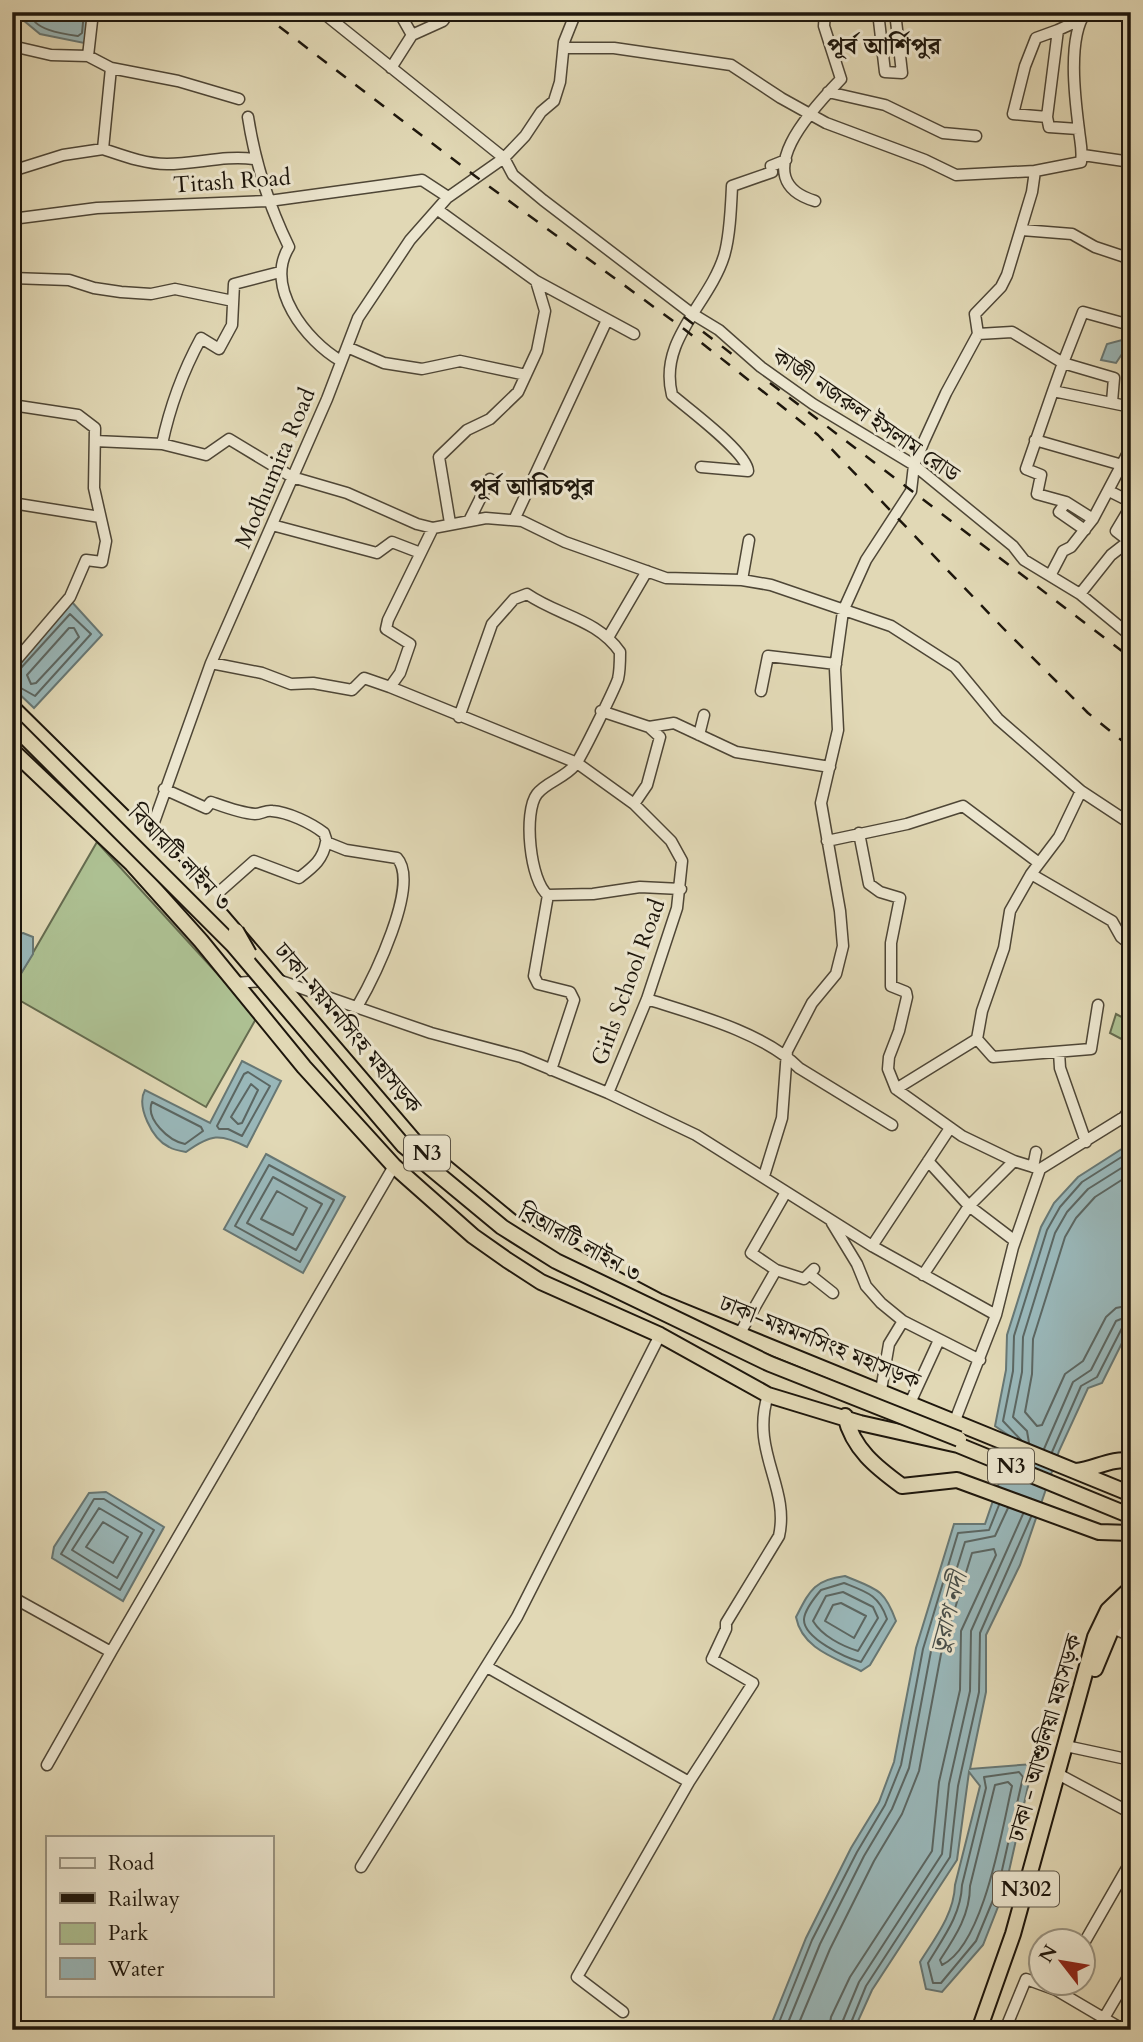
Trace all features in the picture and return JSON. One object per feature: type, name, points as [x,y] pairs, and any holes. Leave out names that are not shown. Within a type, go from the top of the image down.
[{"type":"highway","points":[[12,707],[209,901],[236,931],[273,984]]},
{"type":"highway","name":"বিআরটি লাইন ৩","points":[[12,724],[273,984],[403,1145],[502,1227],[556,1261],[770,1364],[855,1400],[1131,1502]]},
{"type":"highway","name":"N3","points":[[12,750],[132,864],[304,1067],[394,1167],[472,1236],[541,1282],[660,1335],[768,1395],[845,1416],[860,1423],[957,1445],[1066,1478],[1131,1494]]},
{"type":"highway","name":"ঢাকা-ময়মনসিংহ মহাসড়ক","points":[[273,984],[416,1143],[499,1214],[537,1239],[622,1283],[881,1390],[960,1426]]},
{"type":"highway","points":[[845,1416],[849,1434],[872,1463],[902,1486],[957,1480],[1099,1532],[1131,1533]]},
{"type":"highway","name":"N3","points":[[960,1426],[1066,1478],[1131,1516]]},
{"type":"highway","points":[[1066,1478],[1119,1458],[1131,1461]]},
{"type":"highway","name":"ঢাকা - আশুলিয়া মহাসড়ক","points":[[979,2030],[1013,1934],[1096,1637],[1108,1610],[1131,1588]]},
{"type":"highway","name":"N302","points":[[1066,1746],[1112,1628],[1131,1601]]},
{"type":"street","points":[[88,56],[93,12]]},
{"type":"street","name":"কাজী নজরুল ইসলাম রোড","points":[[322,12],[504,158],[513,175],[543,200],[691,313],[719,330],[761,367],[813,404],[914,465],[1013,546],[1024,560],[1043,574],[1051,574],[1080,594],[1130,635]]},
{"type":"street","points":[[399,12],[412,35]]},
{"type":"street","points":[[391,68],[412,35],[443,20],[449,12]]},
{"type":"street","name":"Modhumita Road","points":[[148,839],[211,663],[358,318],[410,240],[448,197],[504,158],[525,136],[541,112],[554,101],[560,82],[564,48],[576,12]]},
{"type":"street","points":[[815,201],[800,196],[789,186],[783,171],[793,134],[841,76],[824,26],[825,12]]},
{"type":"street","points":[[878,12],[885,72],[902,73],[895,12]]},
{"type":"street","points":[[564,48],[614,48],[731,65],[827,122],[956,175],[974,177],[1035,171],[1081,162],[1083,155],[1079,129],[1076,54],[1083,16]]},
{"type":"street","points":[[1047,117],[1013,114],[1025,66],[1036,38],[1083,16]]},
{"type":"street","points":[[1058,30],[1047,117],[1049,127],[1079,129]]},
{"type":"street","points":[[12,46],[51,55],[88,56],[111,68],[178,81],[240,99]]},
{"type":"street","points":[[103,149],[111,68]]},
{"type":"street","points":[[828,92],[885,105],[943,133],[976,136]]},
{"type":"street","points":[[248,117],[254,159],[260,166],[269,201],[289,247],[281,260],[280,272],[291,309],[313,340],[341,361]]},
{"type":"street","points":[[12,171],[63,155],[103,149],[132,159],[166,164],[238,157],[254,159]]},
{"type":"street","points":[[1083,155],[1131,162]]},
{"type":"street","points":[[701,467],[748,471],[748,465],[730,446],[672,395],[669,360],[691,313],[707,292],[723,257],[732,186],[772,172],[771,166],[786,160]]},
{"type":"street","points":[[764,1175],[782,1118],[786,1055],[791,1039],[812,1003],[836,974],[843,946],[840,911],[821,803],[838,730],[836,664],[843,611],[866,560],[911,491],[914,465],[946,393],[978,334],[975,314],[1001,287],[1012,263],[1035,171]]},
{"type":"street","name":"Titash Road","points":[[12,219],[97,208],[269,201],[422,180],[448,197]]},
{"type":"street","points":[[438,210],[536,281],[635,334]]},
{"type":"street","points":[[1022,230],[1072,234],[1095,247],[1131,259]]},
{"type":"street","points":[[162,444],[169,408],[183,371],[201,338],[219,349],[232,325],[234,284],[280,272]]},
{"type":"street","points":[[12,278],[69,280],[94,288],[121,292],[151,294],[175,289],[233,301]]},
{"type":"street","points":[[450,523],[439,457],[467,430],[490,418],[518,392],[537,351],[545,312],[536,281]]},
{"type":"street","points":[[1093,519],[1066,502],[1037,494],[1041,475],[1026,469],[1083,312],[1130,326],[1131,322]]},
{"type":"street","points":[[514,520],[607,320]]},
{"type":"street","points":[[978,334],[1012,332],[1063,363],[1114,378],[1112,402]]},
{"type":"street","points":[[346,347],[384,363],[422,369],[460,361],[526,375]]},
{"type":"street","points":[[1053,391],[1131,407]]},
{"type":"street","points":[[12,405],[78,415],[95,428],[94,488],[106,541],[102,562],[86,560],[70,597],[12,665]]},
{"type":"street","points":[[95,442],[162,444],[206,455],[229,439],[292,477],[347,493],[417,524],[433,528],[470,521],[514,520],[529,524],[565,542],[666,578],[742,580],[801,593],[843,611],[891,626],[955,667],[999,719],[1081,791],[1131,824]]},
{"type":"street","points":[[1035,440],[1122,466]]},
{"type":"street","points":[[1051,574],[1063,551],[1093,519],[1131,447]]},
{"type":"street","points":[[470,521],[490,479]]},
{"type":"street","points":[[1080,594],[1111,555],[1129,541],[1116,531],[1131,504],[1109,491]]},
{"type":"street","points":[[1066,502],[1059,512],[1085,530]]},
{"type":"street","points":[[12,503],[100,517]]},
{"type":"street","points":[[272,525],[377,553],[392,542],[418,552]]},
{"type":"street","points":[[390,687],[400,673],[410,645],[386,629],[396,598],[433,528]]},
{"type":"street","points":[[742,580],[749,540]]},
{"type":"street","points":[[609,636],[647,571]]},
{"type":"street","points":[[459,717],[492,624],[514,599],[527,594],[548,608],[583,620],[609,636],[621,652],[617,680],[577,763],[537,793],[532,803],[530,821],[534,870],[543,891],[548,895],[593,894],[640,887],[681,889]]},
{"type":"street","points":[[761,691],[768,656],[836,664]]},
{"type":"street","name":"Girls School Road","points":[[211,663],[262,673],[291,684],[313,683],[352,690],[364,678],[459,717],[499,729],[577,763],[634,804],[671,841],[682,860],[681,889],[647,999],[608,1093]]},
{"type":"street","points":[[601,711],[649,727],[660,737],[647,785],[634,804]]},
{"type":"street","points":[[699,735],[704,715]]},
{"type":"street","points":[[649,727],[674,723],[736,752],[830,767]]},
{"type":"street","points":[[164,789],[206,808],[211,802],[249,813],[271,811],[317,827],[324,833],[327,842],[317,864],[299,878],[254,861],[209,901]]},
{"type":"street","points":[[896,1089],[977,1039],[982,1011],[1004,948],[1010,911],[1031,874],[1059,837],[1081,791]]},
{"type":"street","points":[[827,841],[907,824],[963,806],[1039,863]]},
{"type":"street","points":[[859,833],[869,884],[880,892],[900,898],[891,943],[891,986],[906,992],[907,997],[889,1057],[888,1069],[896,1089],[950,1128],[1014,1161],[1037,1168],[1086,1142],[1124,1117],[1131,1108]]},
{"type":"street","points":[[327,842],[346,850],[397,858],[403,872],[393,935],[357,1007]]},
{"type":"street","points":[[1031,874],[1112,921],[1121,937],[1131,945]]},
{"type":"street","points":[[548,895],[534,976],[538,984],[570,992],[574,1000],[551,1070]]},
{"type":"street","points":[[235,983],[273,984],[357,1007],[431,1033],[521,1058],[608,1093],[696,1135],[764,1175],[830,1221],[996,1315]]},
{"type":"street","points":[[647,999],[698,1015],[786,1055],[799,1068],[892,1125]]},
{"type":"street","points":[[977,1039],[993,1057],[1091,1049],[1098,1005]]},
{"type":"street","points":[[1059,1052],[1060,1068],[1086,1142]]},
{"type":"street","points":[[872,1246],[950,1128]]},
{"type":"street","points":[[960,1426],[996,1315],[1037,1168],[1035,1152]]},
{"type":"street","points":[[928,1161],[969,1206],[1015,1241]]},
{"type":"street","points":[[923,1275],[969,1206],[1014,1161]]},
{"type":"street","points":[[47,1765],[394,1167]]},
{"type":"street","points":[[786,1192],[751,1253],[776,1270],[804,1279],[812,1271],[833,1293]]},
{"type":"street","points":[[830,1221],[857,1264],[866,1286],[903,1321],[980,1360]]},
{"type":"street","points":[[740,1333],[776,1270]]},
{"type":"street","points":[[881,1390],[889,1344],[903,1321]]},
{"type":"street","points":[[361,1867],[487,1667],[553,1551],[660,1335]]},
{"type":"street","points":[[910,1403],[940,1340]]},
{"type":"street","points":[[623,2012],[577,1977],[689,1782],[753,1683],[712,1660],[726,1629],[726,1623],[779,1536],[783,1521],[762,1434],[762,1414],[768,1395]]},
{"type":"street","points":[[12,1597],[111,1652]]},
{"type":"street","points":[[1112,1628],[1131,1636]]},
{"type":"street","points":[[487,1667],[689,1782]]},
{"type":"street","points":[[1066,1746],[1131,1760]]},
{"type":"street","points":[[1058,1774],[1131,1813]]},
{"type":"street","points":[[1092,1926],[1131,1861]]},
{"type":"street","points":[[1104,2018],[1131,1972]]},
{"type":"street","points":[[1006,2029],[1023,1983],[1028,1980]]},
{"type":"street","points":[[1071,1996],[1124,2030]]},
{"type":"green space","points":[[97,842],[257,1017],[206,1107],[12,996],[12,989]]},
{"type":"green space","points":[[1116,1014],[1131,1022],[1131,1044],[1110,1033]]},
{"type":"water","points":[[23,12],[91,12],[88,37],[84,43],[40,34],[23,20]]},
{"type":"water","points":[[1122,340],[1124,351],[1116,363],[1101,360],[1107,344]]},
{"type":"water","points":[[71,601],[102,635],[34,708],[12,687],[12,668]]},
{"type":"water","points":[[23,933],[33,937],[33,954],[12,988],[12,936]]},
{"type":"water","points":[[242,1061],[281,1081],[247,1147],[230,1139],[216,1138],[202,1142],[186,1152],[171,1148],[157,1137],[144,1113],[145,1090],[210,1123]]},
{"type":"water","name":"তুরাগ নদী","points":[[1131,1143],[1131,1325],[1102,1383],[1088,1388],[1059,1451],[1020,1565],[986,1635],[986,1692],[970,1769],[1033,1764],[1005,1889],[983,1945],[942,1992],[926,1989],[920,1962],[943,1925],[951,1906],[980,1786],[969,1772],[957,1860],[872,1990],[854,2030],[769,2030],[806,1938],[851,1848],[879,1802],[894,1762],[916,1648],[954,1524],[985,1524],[1014,1439],[995,1426],[1006,1370],[1007,1335],[1041,1227],[1054,1203],[1078,1177]]},
{"type":"water","points":[[266,1154],[345,1197],[303,1273],[224,1229]]},
{"type":"water","points":[[106,1492],[164,1527],[123,1601],[52,1558],[54,1547],[89,1493]]},
{"type":"water","points":[[845,1576],[878,1591],[896,1621],[870,1665],[861,1671],[813,1645],[799,1628],[796,1617],[814,1588],[826,1580]]},
{"type":"railway","points":[[260,12],[475,176],[684,329],[818,435],[1003,628],[1088,713],[1131,748]]},
{"type":"railway","points":[[684,317],[737,358]]},
{"type":"railway","points":[[770,383],[1131,658]]},
{"type":"district","name":"পূর্ব আর্শিপুর","points":[[884,46]]},
{"type":"district","name":"পূর্ব আরিচপুর","points":[[532,487]]}]
